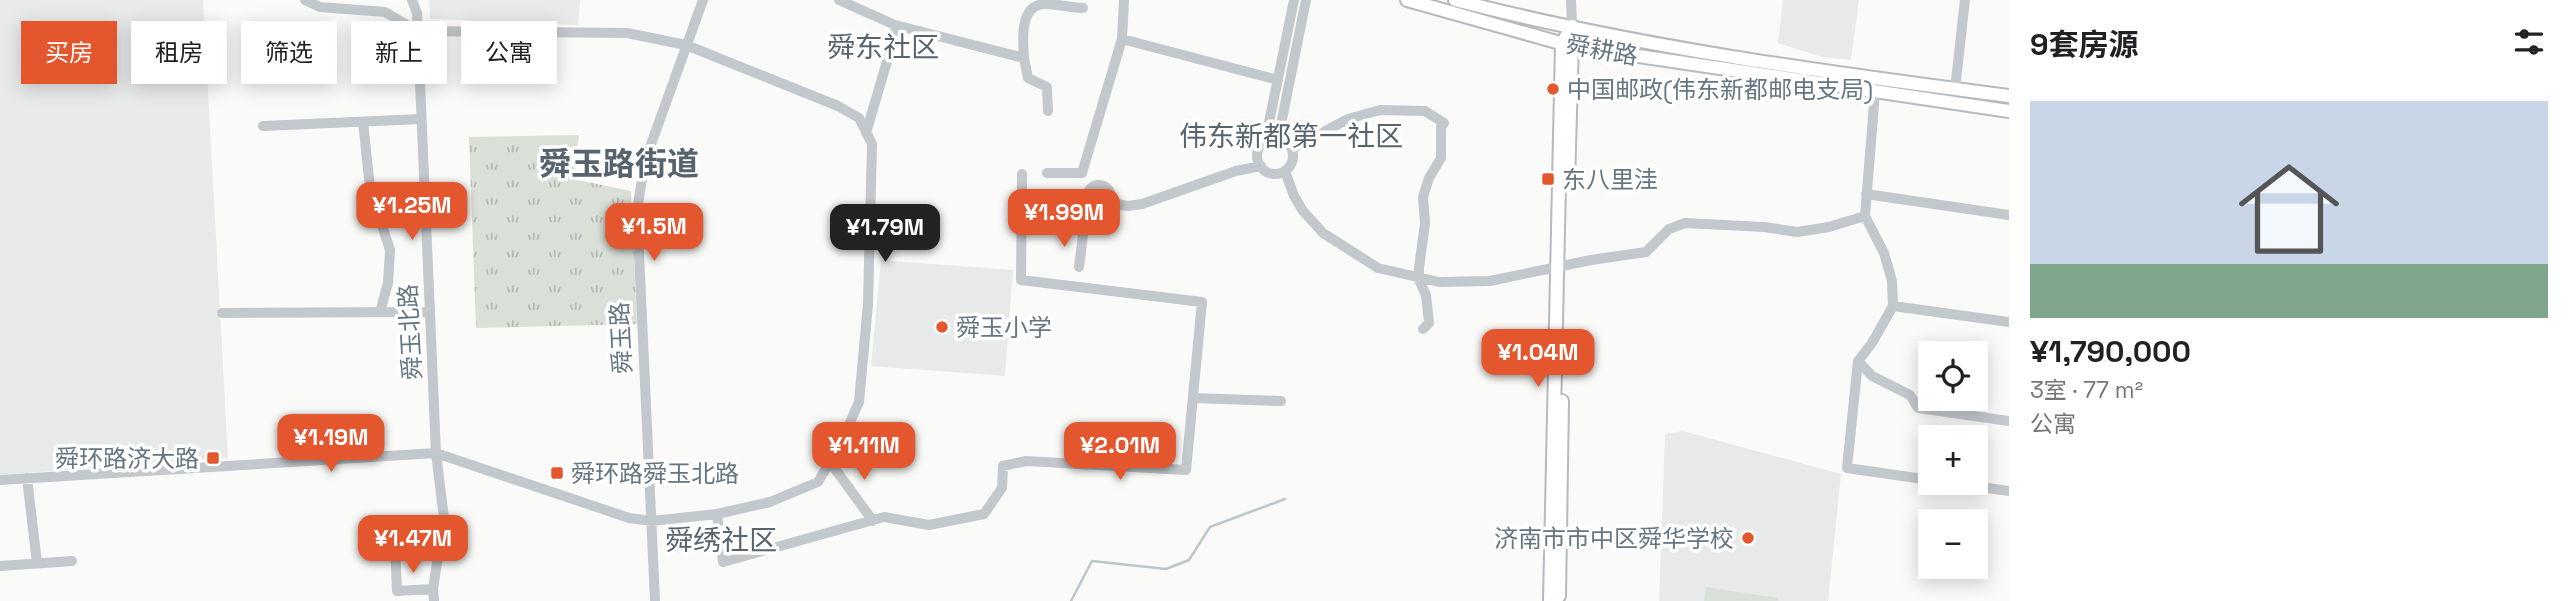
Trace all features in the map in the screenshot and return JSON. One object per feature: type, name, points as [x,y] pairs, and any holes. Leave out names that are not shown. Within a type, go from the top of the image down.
[{"type":"main road","name":"舜耕路","points":[[1406,0],[1567,45],[2009,111]]},
{"type":"main road","name":"舜耕路","points":[[1455,0],[1651,44],[2009,96]]},
{"type":"main road","points":[[1550,601],[1567,45],[1572,26]]},
{"type":"main road","points":[[1559,601],[1562,267]]},
{"type":"street","points":[[305,0],[320,7],[385,12],[401,21]]},
{"type":"street","name":"舜玉北路","points":[[412,0],[416,21]]},
{"type":"street","name":"舜玉路","points":[[655,601],[636,219],[645,161],[704,0]]},
{"type":"street","points":[[839,0],[895,25],[1024,58]]},
{"type":"street","points":[[1124,0],[1122,38],[1082,173],[1089,189],[1087,200],[1094,208],[1101,209],[1110,203],[1128,206],[1142,204],[1236,171],[1261,166],[1275,174],[1285,171],[1293,161],[1292,149],[1278,139],[1265,142]]},
{"type":"street","points":[[1261,166],[1258,156],[1265,142],[1294,0]]},
{"type":"street","points":[[1278,139],[1307,0]]},
{"type":"street","points":[[1572,0],[1572,26]]},
{"type":"street","points":[[1955,89],[1965,0]]},
{"type":"street","points":[[1048,111],[1047,87],[1028,78],[1023,32],[1028,13],[1042,4],[1083,8]]},
{"type":"street","points":[[866,133],[895,34],[895,25]]},
{"type":"street","points":[[0,480],[436,453],[629,518],[652,521],[718,514],[770,502],[818,482],[841,443],[859,402],[867,304],[872,144],[859,118],[838,106],[686,45],[627,33],[447,30]]},
{"type":"street","points":[[1122,38],[1278,80]]},
{"type":"street","name":"舜玉北路","points":[[419,84],[436,453],[444,518],[433,601]]},
{"type":"street","points":[[1875,92],[1865,216],[1884,253],[1892,281],[1893,306],[1872,343],[1858,361],[1847,468],[1918,478]]},
{"type":"street","points":[[1292,149],[1348,119],[1380,110],[1425,111],[1444,123],[1441,127],[1441,158],[1429,178],[1423,197],[1425,223],[1419,277],[1426,295],[1429,323],[1423,329]]},
{"type":"street","points":[[263,126],[421,120]]},
{"type":"street","points":[[363,122],[370,188],[390,250],[388,283],[380,312]]},
{"type":"street","points":[[1285,171],[1303,211],[1323,233],[1378,268],[1439,282],[1490,281],[1646,253],[1669,229],[1685,223],[1764,227],[1797,232],[1829,228],[1865,216]]},
{"type":"street","points":[[1047,173],[1082,173]]},
{"type":"street","points":[[718,514],[723,562],[884,517],[929,525],[984,514],[1002,488],[1003,466],[1026,461],[1186,470],[1202,302],[1021,281],[1022,174]]},
{"type":"street","points":[[1089,189],[1104,185],[1111,195],[1110,203]]},
{"type":"street","points":[[1866,194],[2009,215]]},
{"type":"street","points":[[1079,267],[1083,235]]},
{"type":"street","points":[[1893,306],[2009,322]]},
{"type":"street","points":[[222,313],[430,312]]},
{"type":"street","points":[[1858,361],[1872,376],[1910,395],[1918,408],[2009,422]]},
{"type":"street","points":[[1193,398],[1281,401]]},
{"type":"street","points":[[830,461],[873,520]]},
{"type":"street","points":[[27,478],[37,563]]},
{"type":"street","points":[[1988,489],[2009,492]]},
{"type":"street","points":[[394,521],[397,591],[433,589]]},
{"type":"street","points":[[0,566],[72,561]]},
{"type":"shaded area","points":[[0,0],[203,0],[204,21],[131,21],[131,84],[208,84],[228,458],[0,475]]},
{"type":"shaded area","points":[[429,0],[580,0],[578,25],[557,24],[557,21],[430,19]]},
{"type":"shaded area","points":[[1783,0],[1859,0],[1851,60],[1822,57],[1778,43]]},
{"type":"shaded area","name":"舜玉小学","points":[[881,260],[1013,270],[1005,376],[871,366]]},
{"type":"shaded area","name":"济南市市中区舜华学校","points":[[1683,431],[1841,474],[1828,601],[1659,601],[1665,434]]},
{"type":"green space","points":[[579,135],[573,179],[631,191],[637,324],[476,328],[469,137]]},
{"type":"green space","points":[[1706,587],[1778,598],[1778,601],[1704,601]]},
{"type":"waterway","points":[[1071,601],[1092,561],[1166,569],[1189,560],[1210,527],[1285,499]]},
{"type":"place","name":"中国邮政(伟东新都邮电支局)","points":[[1553,89]]},
{"type":"place","name":"东八里洼","points":[[1548,179]]},
{"type":"place","name":"舜玉小学","points":[[942,327]]},
{"type":"place","name":"舜环路济大路","points":[[213,458]]},
{"type":"place","name":"舜环路舜玉北路","points":[[557,473]]},
{"type":"place","name":"济南市市中区舜华学校","points":[[1748,538]]},
{"type":"district","name":"舜东社区","points":[[883,47]]},
{"type":"district","name":"伟东新都第一社区","points":[[1291,136]]},
{"type":"district","name":"舜玉路街道","points":[[619,164]]},
{"type":"district","name":"舜绣社区","points":[[721,540]]}]
